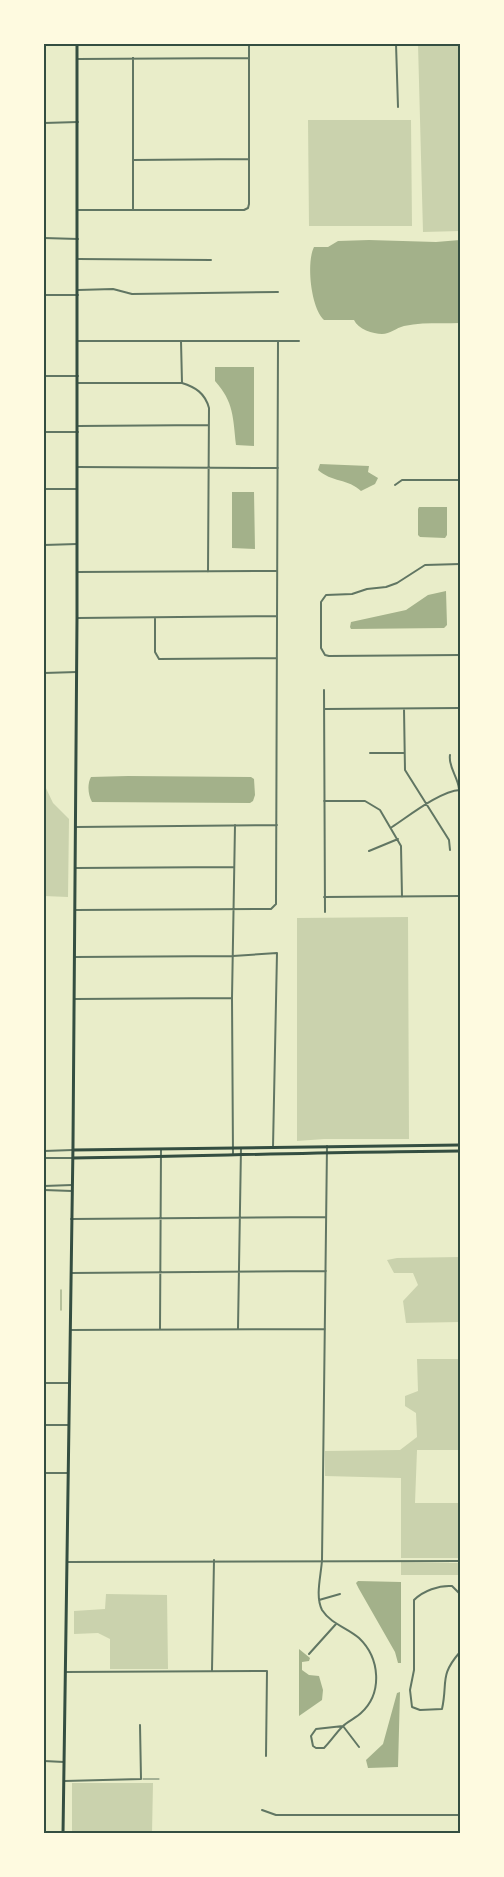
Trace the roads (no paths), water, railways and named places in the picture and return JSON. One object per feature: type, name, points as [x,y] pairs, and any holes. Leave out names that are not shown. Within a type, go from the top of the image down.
[{"type":"main road","points":[[63,1833],[75,957],[78,432],[77,44]]},
{"type":"main road","points":[[439,1145],[439,1152]]},
{"type":"main road","points":[[73,1150],[460,1145]]},
{"type":"main road","points":[[124,1158],[134,1149]]},
{"type":"main road","points":[[73,1158],[327,1152],[460,1152]]},
{"type":"street","points":[[78,210],[244,210],[248,208],[249,44]]},
{"type":"street","points":[[396,44],[398,107]]},
{"type":"street","points":[[77,59],[249,57]]},
{"type":"street","points":[[133,58],[133,210]]},
{"type":"street","points":[[44,123],[78,122]]},
{"type":"street","points":[[133,160],[249,159]]},
{"type":"street","points":[[44,238],[78,239]]},
{"type":"street","points":[[78,259],[211,260]]},
{"type":"street","points":[[44,295],[113,289],[132,294],[278,292]]},
{"type":"street","points":[[77,341],[299,341]]},
{"type":"street","points":[[182,341],[182,383]]},
{"type":"street","points":[[75,910],[271,909],[276,904],[279,341]]},
{"type":"street","points":[[44,376],[78,376]]},
{"type":"street","points":[[78,383],[182,383],[193,386],[203,394],[208,403],[209,425],[208,572]]},
{"type":"street","points":[[78,426],[209,425]]},
{"type":"street","points":[[44,432],[78,432]]},
{"type":"street","points":[[77,467],[278,468]]},
{"type":"street","points":[[395,485],[402,480],[460,480]]},
{"type":"street","points":[[44,489],[77,489]]},
{"type":"street","points":[[44,545],[77,544]]},
{"type":"street","points":[[460,564],[425,565],[397,583],[386,587],[352,594],[326,595],[321,602],[321,648],[325,655],[460,655]]},
{"type":"street","points":[[77,572],[277,571]]},
{"type":"street","points":[[77,618],[277,616]]},
{"type":"street","points":[[155,617],[155,652],[159,659],[277,658]]},
{"type":"street","points":[[44,673],[76,672]]},
{"type":"street","points":[[324,690],[325,912]]},
{"type":"street","points":[[324,709],[460,708]]},
{"type":"street","points":[[404,709],[405,770],[449,840],[450,850]]},
{"type":"street","points":[[370,753],[404,753]]},
{"type":"street","points":[[392,827],[453,790],[460,790],[449,759],[450,755]]},
{"type":"street","points":[[324,801],[365,801],[380,810],[392,827],[402,851],[402,897]]},
{"type":"street","points":[[232,1154],[235,825]]},
{"type":"street","points":[[76,826],[277,825]]},
{"type":"street","points":[[369,851],[398,839]]},
{"type":"street","points":[[75,868],[234,867]]},
{"type":"street","points":[[324,897],[460,896]]},
{"type":"street","points":[[75,957],[233,956],[277,953],[273,1148]]},
{"type":"street","points":[[74,999],[232,998]]},
{"type":"street","points":[[327,1145],[322,1560],[318,1591],[322,1610],[336,1624],[357,1636],[374,1659],[376,1684],[372,1698],[362,1713],[343,1726],[324,1748],[313,1746],[311,1736],[316,1729],[343,1726]]},
{"type":"street","points":[[238,1330],[241,1148]]},
{"type":"street","points":[[160,1330],[161,1149]]},
{"type":"street","points":[[44,1150],[73,1150]]},
{"type":"street","points":[[44,1158],[73,1158]]},
{"type":"street","points":[[44,1186],[72,1185]]},
{"type":"street","points":[[44,1190],[72,1191]]},
{"type":"street","points":[[72,1219],[326,1217]]},
{"type":"street","points":[[70,1273],[326,1271]]},
{"type":"street","points":[[70,1330],[325,1329]]},
{"type":"street","points":[[44,1383],[69,1383]]},
{"type":"street","points":[[44,1425],[68,1425]]},
{"type":"street","points":[[44,1473],[68,1473]]},
{"type":"street","points":[[212,1670],[214,1560]]},
{"type":"street","points":[[67,1562],[460,1561]]},
{"type":"street","points":[[460,1594],[452,1586],[443,1586],[426,1592],[414,1600],[414,1670],[410,1690],[412,1707],[420,1710],[442,1709],[447,1670],[460,1652]]},
{"type":"street","points":[[319,1600],[340,1594]]},
{"type":"street","points":[[309,1654],[336,1624]]},
{"type":"street","points":[[65,1672],[267,1671],[266,1756]]},
{"type":"street","points":[[64,1781],[141,1779],[140,1725]]},
{"type":"street","points":[[343,1726],[359,1747]]},
{"type":"street","points":[[44,1761],[64,1762]]},
{"type":"street","points":[[262,1810],[276,1815],[460,1815]]},
{"type":"lane","points":[[141,1779],[159,1779]]},
{"type":"waterway","points":[[61,1290],[61,1310]]}]
